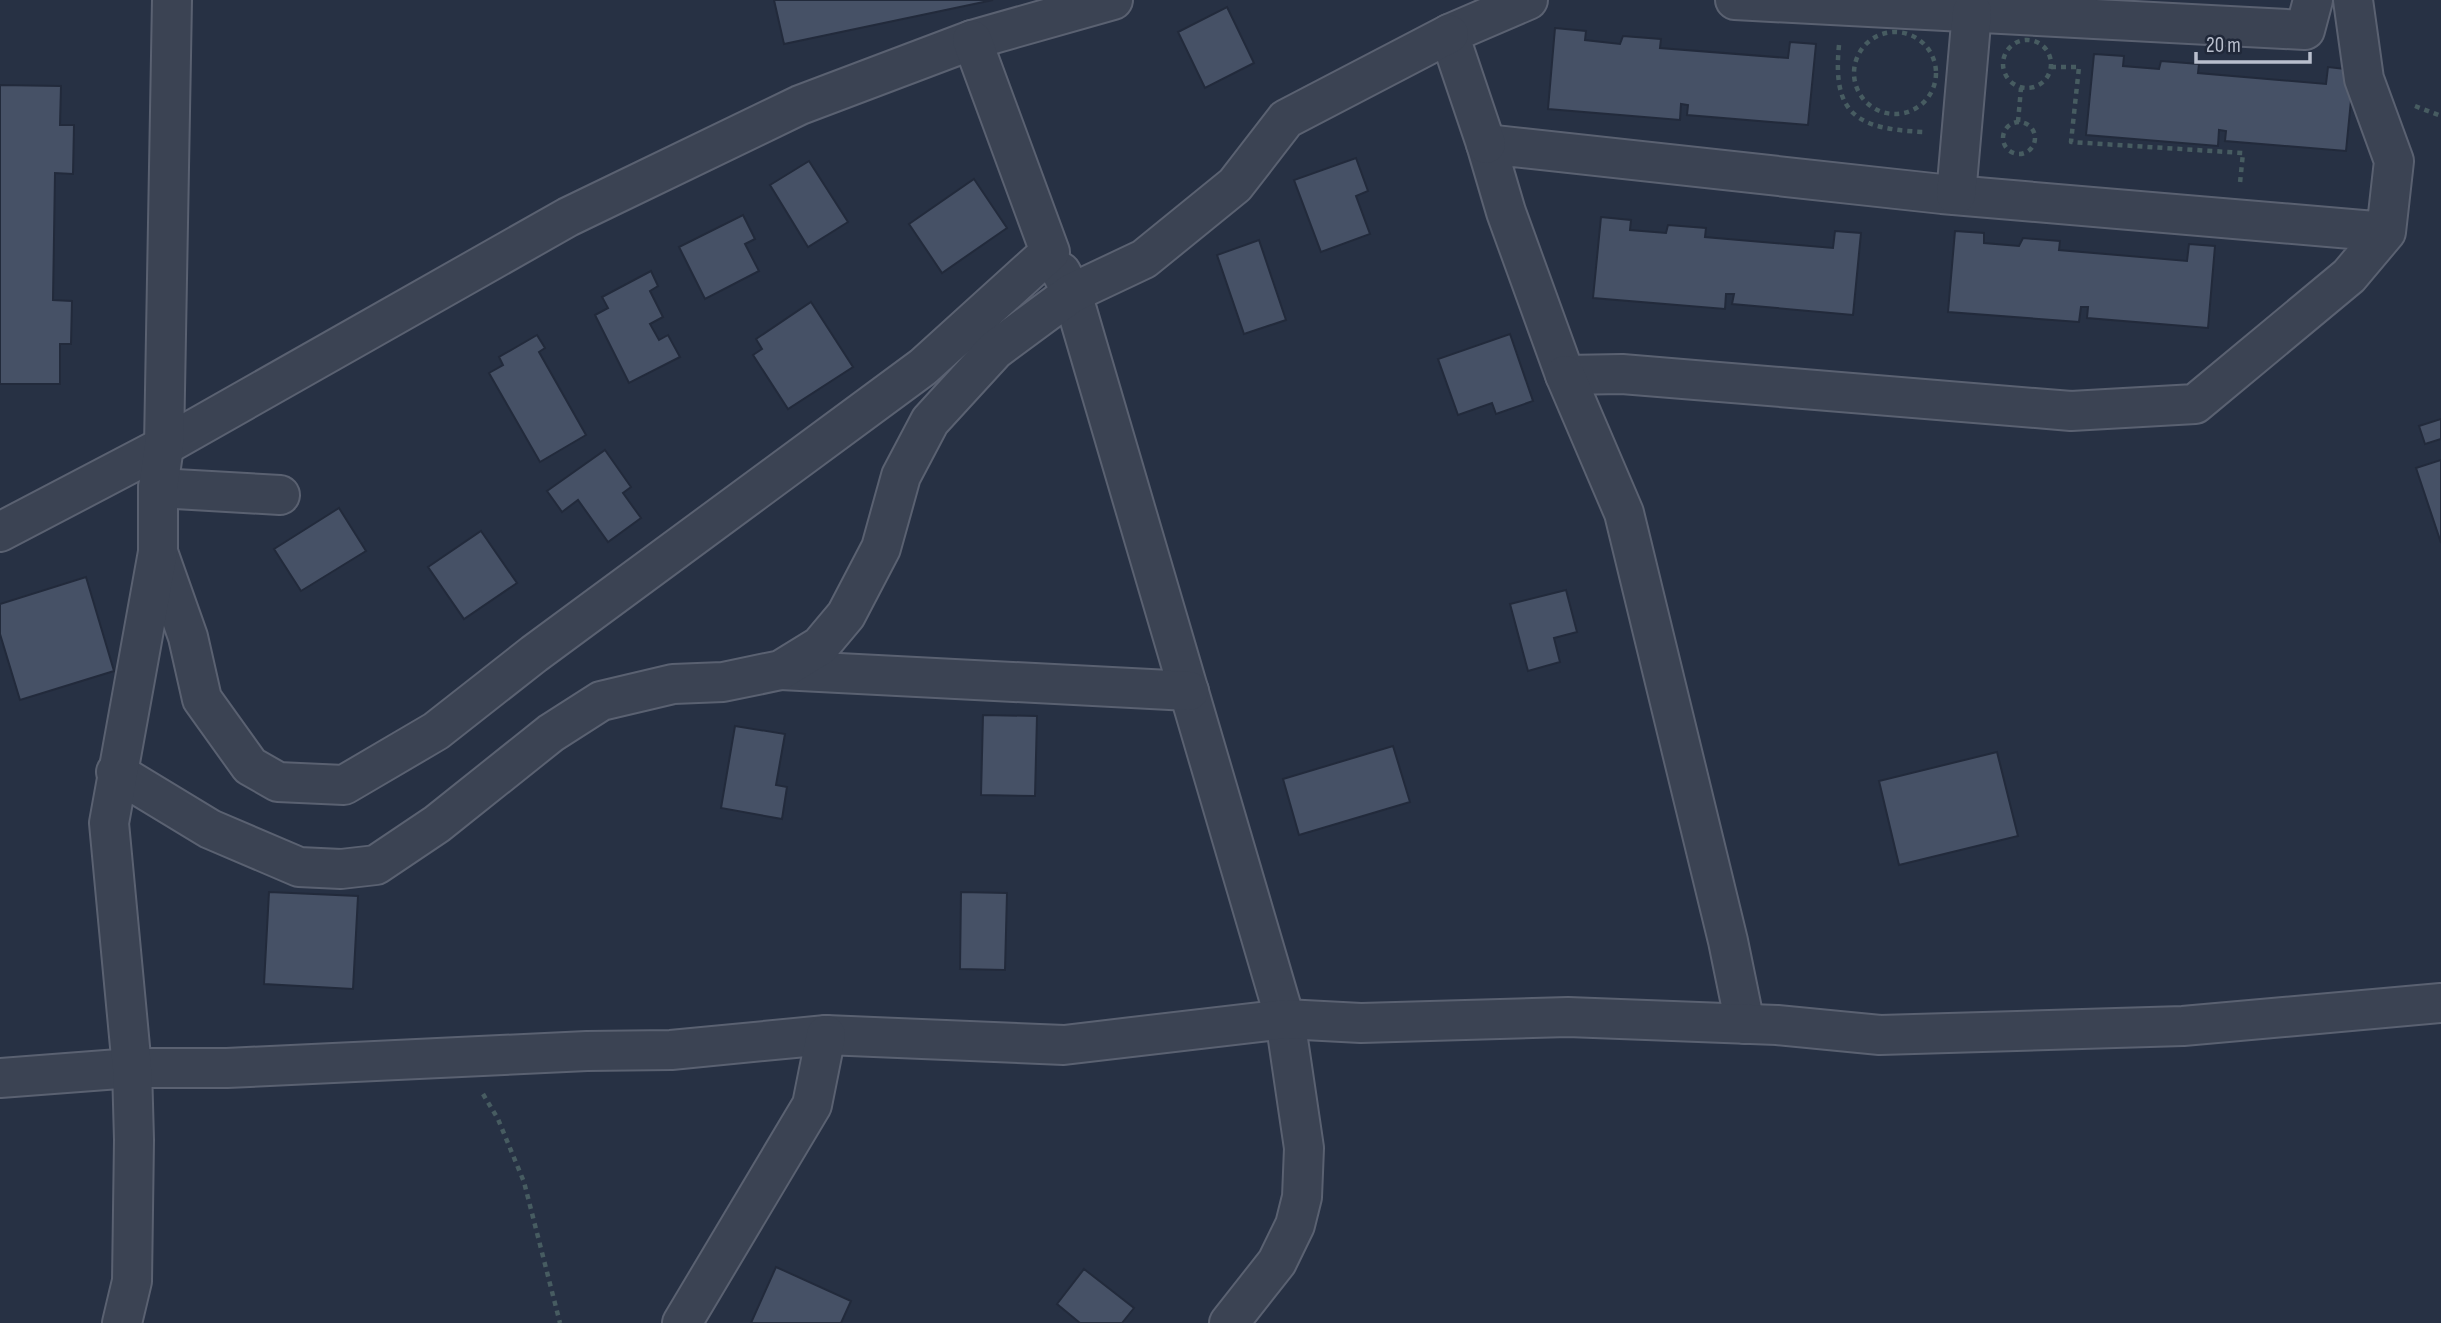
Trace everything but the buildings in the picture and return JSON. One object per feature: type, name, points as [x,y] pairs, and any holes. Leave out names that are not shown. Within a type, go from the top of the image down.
[{"type":"street","points":[[122,1323],[132,1281],[132,1068],[109,823],[116,772],[158,552],[158,488],[164,446],[172,0]]},
{"type":"street","points":[[0,532],[164,446],[568,217],[800,105],[972,40],[1113,0]]},
{"type":"street","points":[[781,670],[820,646],[846,615],[881,548],[901,476],[930,421],[995,350],[1072,293],[1144,259],[1235,185],[1286,119],[1449,34],[1528,0]]},
{"type":"street","points":[[1735,0],[2305,30],[2313,0]]},
{"type":"street","points":[[1565,375],[1622,374],[2071,411],[2195,404],[2348,276],[2386,232],[2394,161],[2364,79],[2353,0]]},
{"type":"street","points":[[1956,195],[1972,12]]},
{"type":"street","points":[[1449,34],[1506,212],[1565,375],[1623,513],[1728,941],[1745,1024]]},
{"type":"street","points":[[972,40],[1050,252],[1072,293],[1285,1019],[1304,1148],[1302,1197],[1295,1225],[1277,1262],[1229,1323]]},
{"type":"street","points":[[1486,144],[1956,195],[2386,232]]},
{"type":"street","points":[[158,552],[188,637],[202,699],[250,766],[278,782],[344,785],[436,732],[534,654],[923,368],[1050,252]]},
{"type":"street","points":[[158,488],[280,495]]},
{"type":"street","points":[[116,772],[210,829],[299,867],[341,869],[376,865],[437,824],[551,733],[601,701],[673,684],[723,682],[781,670],[1189,691]]},
{"type":"street","points":[[0,1078],[132,1068],[227,1068],[671,1050],[826,1035],[1064,1045],[1285,1019],[1361,1023],[1568,1017],[1745,1024],[1880,1035],[2169,1027],[2441,1003]]},
{"type":"street","points":[[682,1323],[812,1105],[826,1035]]},
{"type":"path","points":[[1850,7],[1839,46],[1837,75],[1840,97],[1849,112],[1892,128],[2003,138]]},
{"type":"path","points":[[1889,32],[1903,32],[1926,46],[1936,71],[1934,84],[1920,106],[1895,114],[1870,105],[1856,83],[1854,69],[1866,44],[1889,32]]},
{"type":"path","points":[[2029,40],[2043,46],[2051,66],[2045,81],[2038,86],[2021,88],[2008,79],[2004,71],[2005,55],[2014,44],[2029,40]]},
{"type":"path","points":[[2051,66],[2078,66],[2071,142],[2243,153],[2238,219]]},
{"type":"path","points":[[2018,122],[2021,88]]},
{"type":"path","points":[[2018,122],[2028,125],[2034,135],[2030,149],[2021,154],[2011,152],[2004,145],[2003,138],[2008,126],[2018,122]]},
{"type":"path","points":[[461,1057],[498,1119],[524,1182],[560,1323]]}]
